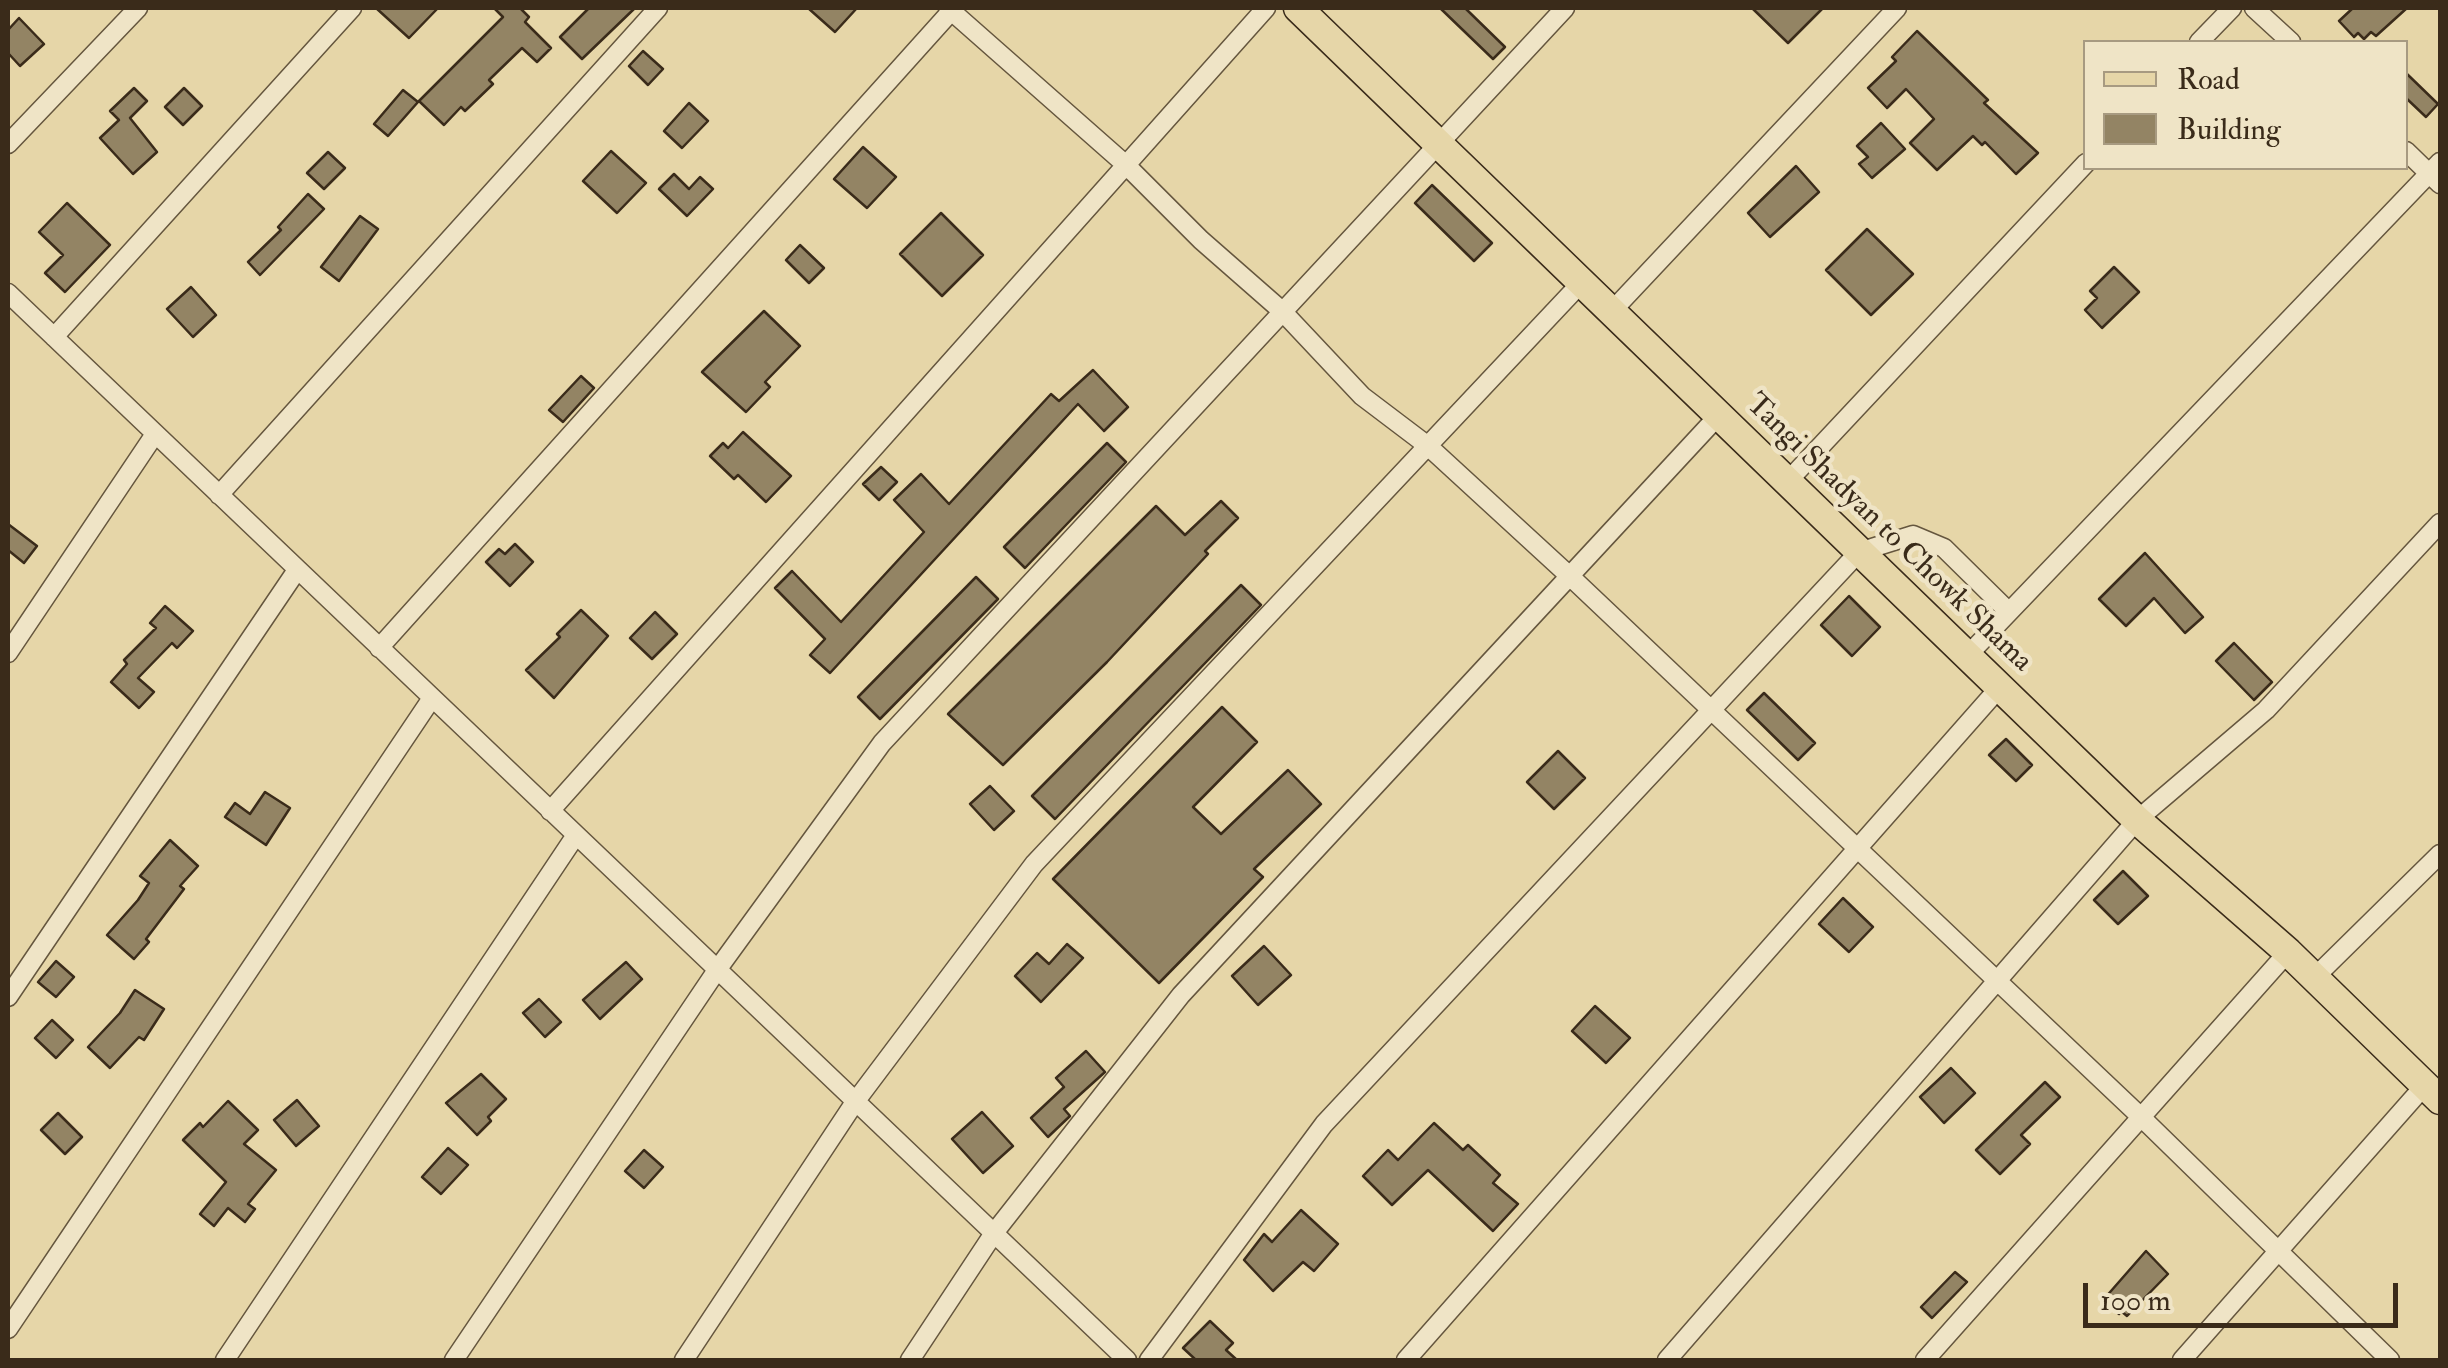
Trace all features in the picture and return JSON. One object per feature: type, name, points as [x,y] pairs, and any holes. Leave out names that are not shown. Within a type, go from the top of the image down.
[{"type":"main road","name":"Tangi Shadyan to Chowk Shama","points":[[1298,8],[2137,820],[2288,952],[2433,1092]]},
{"type":"street","points":[[8,144],[138,8]]},
{"type":"street","points":[[54,337],[352,8]]},
{"type":"street","points":[[219,495],[658,8]]},
{"type":"street","points":[[379,648],[951,8],[1282,311],[1362,396],[1428,446],[1569,576],[2141,1117],[2390,1360]]},
{"type":"street","points":[[550,810],[1266,8]]},
{"type":"street","points":[[454,1360],[718,970],[882,743],[1565,8]]},
{"type":"street","points":[[1612,311],[1897,8]]},
{"type":"street","points":[[2201,40],[2232,8]]},
{"type":"street","points":[[2254,8],[2289,40]]},
{"type":"street","points":[[1967,656],[2437,173],[2408,151]]},
{"type":"street","points":[[1787,482],[2083,166]]},
{"type":"street","points":[[684,1360],[856,1102],[1034,864],[1582,282]]},
{"type":"street","points":[[10,300],[54,337],[1127,1360]]},
{"type":"street","points":[[910,1360],[994,1233],[1182,995],[1718,415]]},
{"type":"street","points":[[8,653],[155,434]]},
{"type":"street","points":[[1667,1360],[2137,820],[2266,710],[2440,523]]},
{"type":"street","points":[[1149,1360],[1324,1124],[1859,552],[1913,536],[1944,548],[2010,612]]},
{"type":"street","points":[[8,997],[297,570]]},
{"type":"street","points":[[1406,1360],[2000,688]]},
{"type":"street","points":[[8,1329],[432,698]]},
{"type":"street","points":[[225,1360],[576,835]]},
{"type":"street","points":[[2314,977],[2440,854]]},
{"type":"street","points":[[1926,1360],[2288,952]]},
{"type":"street","points":[[2182,1360],[2277,1253],[2433,1092]]},
{"type":"building","points":[[376,8],[438,8],[409,38]]},
{"type":"building","points":[[494,8],[520,8],[529,17],[525,22],[551,48],[537,62],[522,48],[489,80],[493,84],[444,125],[419,101],[503,17]]},
{"type":"building","points":[[589,8],[635,8],[582,59],[560,37]]},
{"type":"building","points":[[808,8],[857,8],[835,32]]},
{"type":"building","points":[[1440,8],[1465,8],[1505,47],[1493,59]]},
{"type":"building","points":[[1752,8],[1823,8],[1788,43]]},
{"type":"building","points":[[2353,8],[2407,8],[2376,36],[2371,32],[2364,39],[2358,33],[2354,37],[2339,21]]},
{"type":"building","points":[[19,18],[44,44],[20,66],[8,53],[8,30]]},
{"type":"building","points":[[1917,31],[1988,100],[1984,103],[2038,153],[2016,174],[1985,142],[1982,145],[1973,136],[1937,170],[1910,143],[1934,119],[1906,89],[1887,108],[1868,88],[1896,61],[1892,57]]},
{"type":"building","points":[[643,51],[663,69],[648,85],[629,66]]},
{"type":"building","points":[[2408,75],[2438,104],[2426,117],[2408,100]]},
{"type":"building","points":[[134,88],[147,101],[130,118],[157,152],[133,174],[100,138],[119,120],[110,111]]},
{"type":"building","points":[[184,88],[202,106],[183,125],[165,107]]},
{"type":"building","points":[[403,90],[418,102],[388,136],[374,124]]},
{"type":"building","points":[[689,103],[708,121],[682,148],[664,131]]},
{"type":"building","points":[[1881,123],[1905,149],[1872,178],[1859,164],[1868,157],[1857,146]]},
{"type":"building","points":[[863,147],[896,177],[867,208],[834,179]]},
{"type":"building","points":[[611,151],[646,183],[617,213],[583,181]]},
{"type":"building","points":[[328,152],[345,168],[324,189],[307,173]]},
{"type":"building","points":[[1796,166],[1819,192],[1770,237],[1748,213]]},
{"type":"building","points":[[674,174],[689,189],[700,177],[713,189],[687,216],[659,189]]},
{"type":"building","points":[[1432,185],[1492,243],[1474,261],[1415,203]]},
{"type":"building","points":[[308,194],[324,209],[260,275],[248,262],[281,230],[278,227]]},
{"type":"building","points":[[67,203],[110,245],[65,292],[45,273],[63,255],[39,232]]},
{"type":"building","points":[[941,213],[983,255],[942,296],[900,254]]},
{"type":"building","points":[[360,216],[378,229],[339,281],[321,267]]},
{"type":"building","points":[[1867,229],[1913,274],[1871,315],[1826,270]]},
{"type":"building","points":[[800,245],[824,268],[809,283],[786,260]]},
{"type":"building","points":[[2114,267],[2139,292],[2102,328],[2085,310],[2097,298],[2090,291]]},
{"type":"building","points":[[191,287],[216,315],[193,337],[167,309]]},
{"type":"building","points":[[764,311],[800,346],[765,382],[770,387],[746,412],[702,372]]},
{"type":"building","points":[[1093,370],[1128,407],[1104,431],[1078,404],[830,673],[810,655],[825,639],[775,588],[792,571],[841,622],[924,532],[894,500],[921,474],[949,504],[1051,394],[1059,401]]},
{"type":"building","points":[[581,376],[594,388],[563,422],[549,410]]},
{"type":"building","points":[[743,432],[791,476],[766,502],[738,475],[734,479],[710,456],[723,443],[728,448]]},
{"type":"building","points":[[1107,443],[1126,462],[1025,568],[1004,547]]},
{"type":"building","points":[[881,467],[897,482],[879,500],[863,484]]},
{"type":"building","points":[[1221,501],[1238,518],[1107,662],[1003,765],[948,714],[1156,506],[1185,535]]},
{"type":"building","points":[[8,524],[37,546],[24,563],[8,550]]},
{"type":"building","points":[[515,544],[533,562],[510,586],[486,562],[499,549],[505,554]]},
{"type":"building","points":[[2145,553],[2203,617],[2185,633],[2154,598],[2126,626],[2099,599]]},
{"type":"building","points":[[976,577],[998,599],[880,719],[858,697]]},
{"type":"building","points":[[1241,585],[1261,605],[1055,819],[1032,796]]},
{"type":"building","points":[[1849,596],[1880,627],[1852,656],[1821,625]]},
{"type":"building","points":[[165,606],[193,631],[177,648],[172,643],[138,678],[154,692],[139,708],[111,682],[127,664],[124,660],[156,628],[150,623]]},
{"type":"building","points":[[581,610],[608,636],[554,698],[526,670]]},
{"type":"building","points":[[655,612],[677,634],[652,659],[630,638]]},
{"type":"building","points":[[2234,643],[2272,682],[2254,700],[2216,661]]},
{"type":"building","points":[[1764,693],[1815,743],[1798,760],[1747,710]]},
{"type":"building","points":[[1222,707],[1257,742],[1193,807],[1221,834],[1288,770],[1321,804],[1254,869],[1263,877],[1159,983],[1053,879]]},
{"type":"building","points":[[2006,739],[2032,765],[2016,781],[1989,755]]},
{"type":"building","points":[[1558,751],[1585,778],[1554,809],[1527,782]]},
{"type":"building","points":[[990,786],[1014,811],[994,830],[970,804]]},
{"type":"building","points":[[265,792],[290,808],[266,845],[225,817],[235,803],[250,814]]},
{"type":"building","points":[[170,840],[198,866],[180,886],[184,889],[134,959],[107,935],[138,900],[149,883],[140,876]]},
{"type":"building","points":[[2123,871],[2148,896],[2118,924],[2094,900]]},
{"type":"building","points":[[1843,898],[1873,927],[1849,952],[1819,924]]},
{"type":"building","points":[[1067,944],[1083,958],[1041,1002],[1015,976],[1037,953],[1049,964]]},
{"type":"building","points":[[1264,946],[1291,975],[1258,1005],[1232,976]]},
{"type":"building","points":[[56,961],[74,977],[56,997],[38,982]]},
{"type":"building","points":[[626,962],[642,979],[600,1019],[583,1000]]},
{"type":"building","points":[[135,990],[164,1009],[144,1040],[139,1037],[110,1068],[88,1047],[120,1013]]},
{"type":"building","points":[[539,999],[561,1022],[545,1037],[523,1013]]},
{"type":"building","points":[[1595,1006],[1630,1038],[1606,1063],[1572,1031]]},
{"type":"building","points":[[52,1020],[73,1040],[56,1058],[35,1038]]},
{"type":"building","points":[[1086,1051],[1105,1072],[1064,1109],[1070,1116],[1048,1137],[1031,1118],[1064,1087],[1056,1078]]},
{"type":"building","points":[[1951,1068],[1975,1093],[1944,1123],[1920,1097]]},
{"type":"building","points":[[481,1074],[506,1099],[477,1135],[446,1103]]},
{"type":"building","points":[[2045,1082],[2060,1097],[2021,1135],[2030,1144],[2000,1174],[1976,1150]]},
{"type":"building","points":[[297,1100],[319,1126],[296,1146],[274,1120]]},
{"type":"building","points":[[228,1101],[258,1130],[244,1144],[276,1170],[248,1204],[255,1209],[245,1222],[228,1208],[214,1226],[200,1214],[226,1182],[183,1140],[200,1123],[203,1127]]},
{"type":"building","points":[[982,1112],[1013,1146],[983,1173],[952,1139]]},
{"type":"building","points":[[58,1113],[82,1137],[65,1154],[41,1130]]},
{"type":"building","points":[[1434,1123],[1463,1150],[1468,1145],[1500,1175],[1493,1183],[1518,1204],[1493,1231],[1428,1170],[1392,1205],[1363,1176],[1388,1150],[1398,1160]]},
{"type":"building","points":[[448,1148],[468,1165],[441,1194],[422,1177]]},
{"type":"building","points":[[644,1150],[663,1167],[644,1188],[625,1171]]},
{"type":"building","points":[[1301,1210],[1338,1244],[1314,1271],[1303,1262],[1273,1291],[1244,1260],[1264,1234],[1272,1242]]},
{"type":"building","points":[[2146,1251],[2168,1274],[2127,1316],[2121,1311],[2119,1314],[2104,1299]]},
{"type":"building","points":[[1955,1272],[1967,1282],[1932,1318],[1921,1307]]},
{"type":"building","points":[[1210,1321],[1233,1343],[1226,1350],[1237,1360],[1196,1360],[1183,1348]]}]
